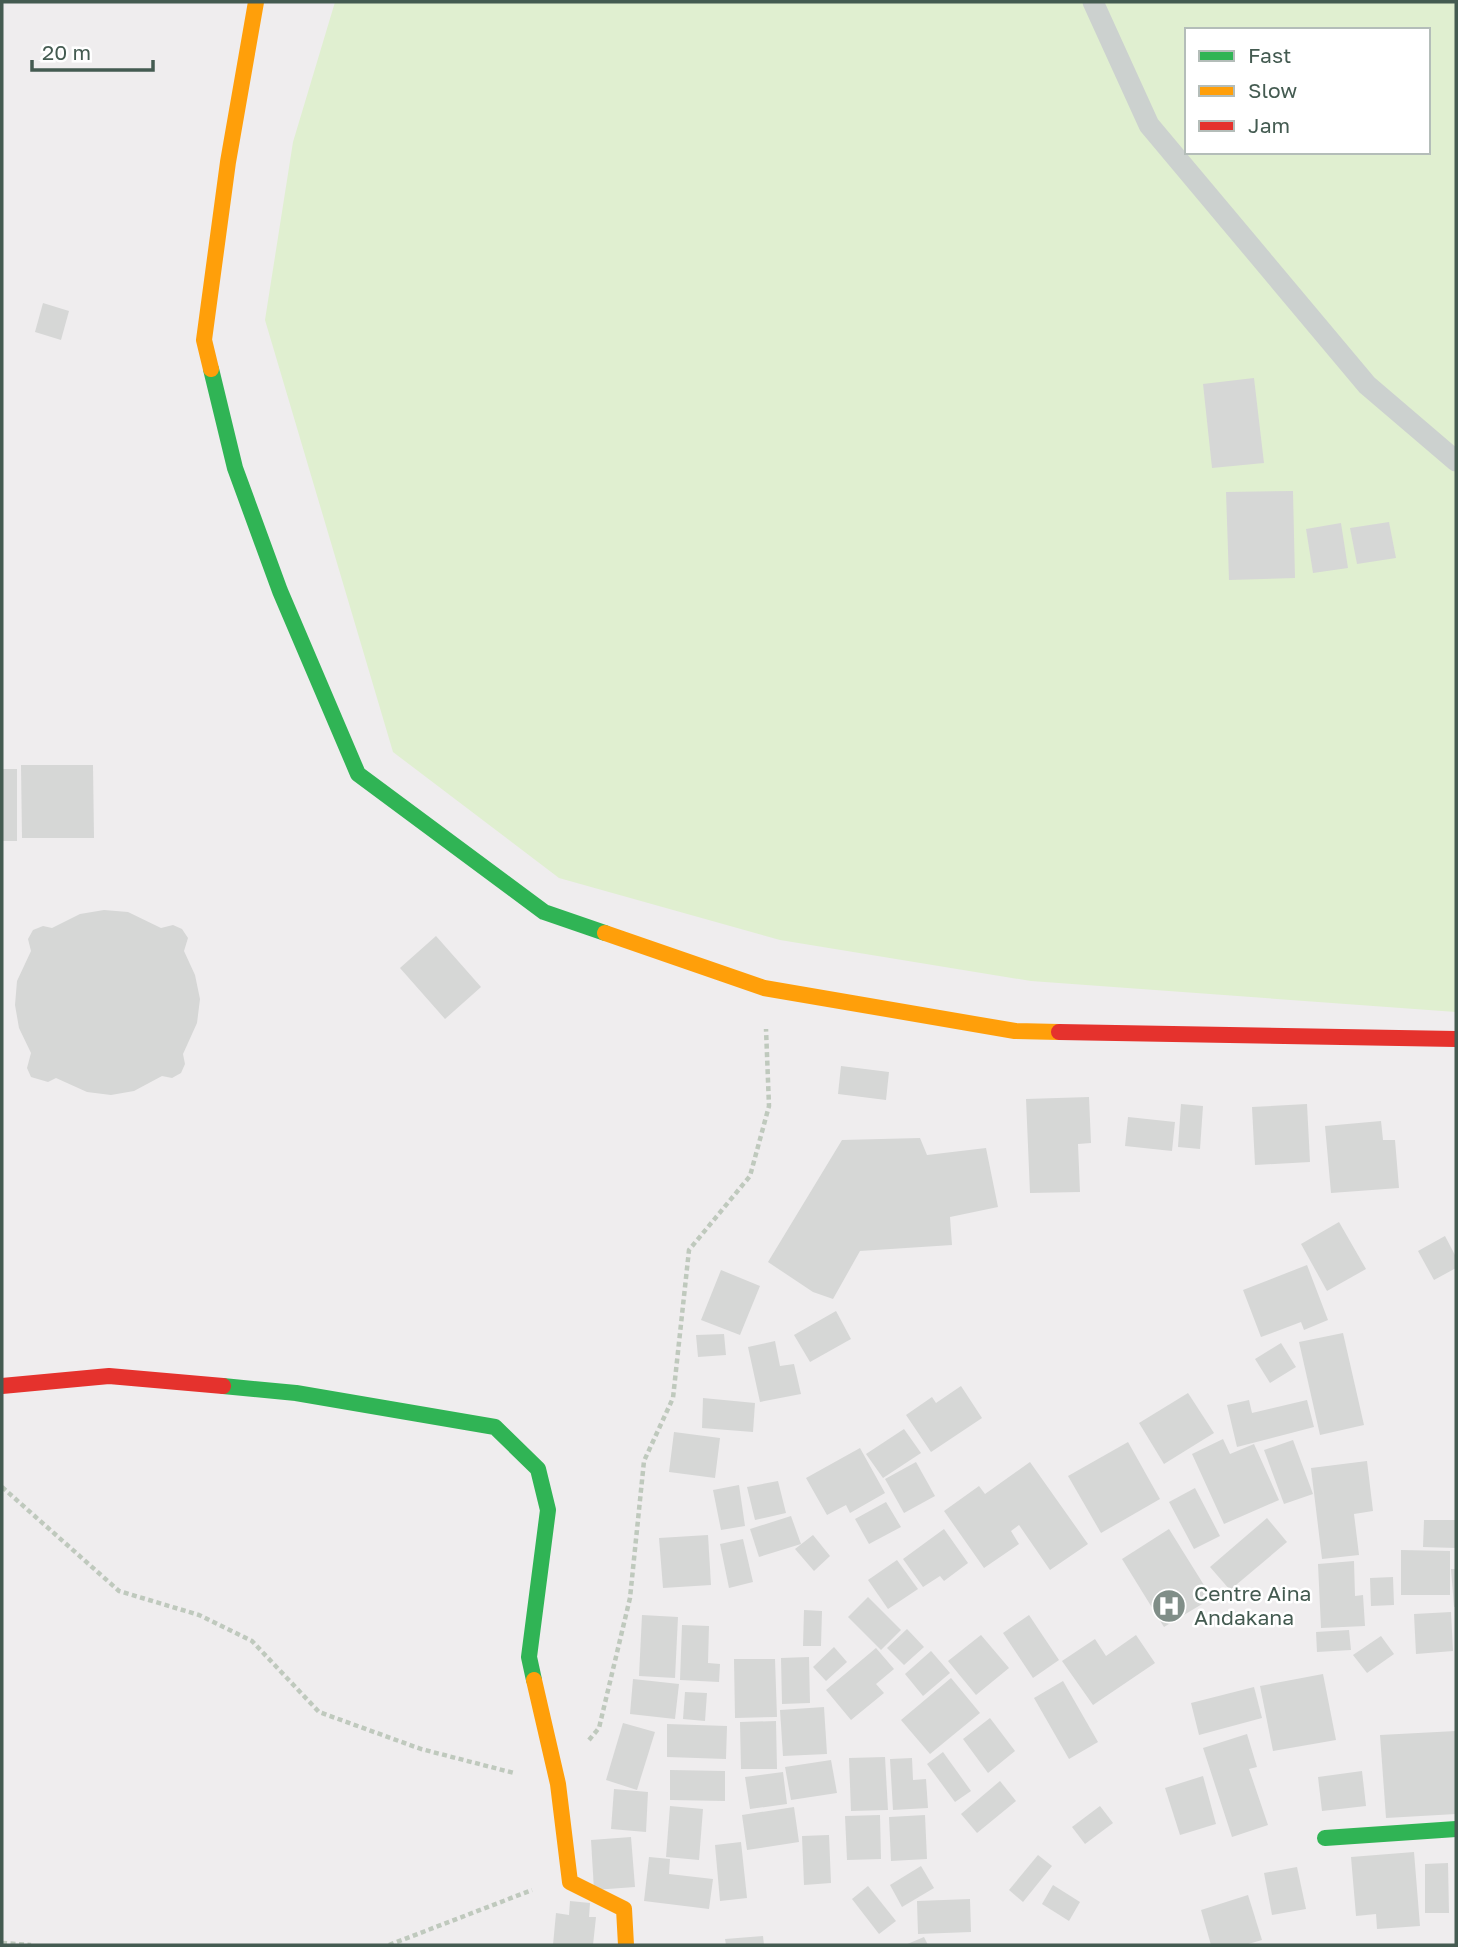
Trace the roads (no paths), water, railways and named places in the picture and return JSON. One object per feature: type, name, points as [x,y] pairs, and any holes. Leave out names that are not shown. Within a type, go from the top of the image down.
[{"type":"main road","points":[[257,2],[228,162],[204,340],[235,468],[280,591],[358,774],[544,912],[764,988],[1015,1031],[1456,1039]]},
{"type":"main road","points":[[2,1386],[109,1376],[296,1392],[495,1427],[538,1469],[548,1510],[529,1657],[558,1784],[570,1882],[624,1909],[626,1945]]},
{"type":"main road","points":[[1325,1838],[1456,1829]]},
{"type":"lane","points":[[1093,2],[1149,125],[1367,385],[1456,461]]},
{"type":"place","name":"Centre Aina Andakana","points":[[1169,1606]]}]
